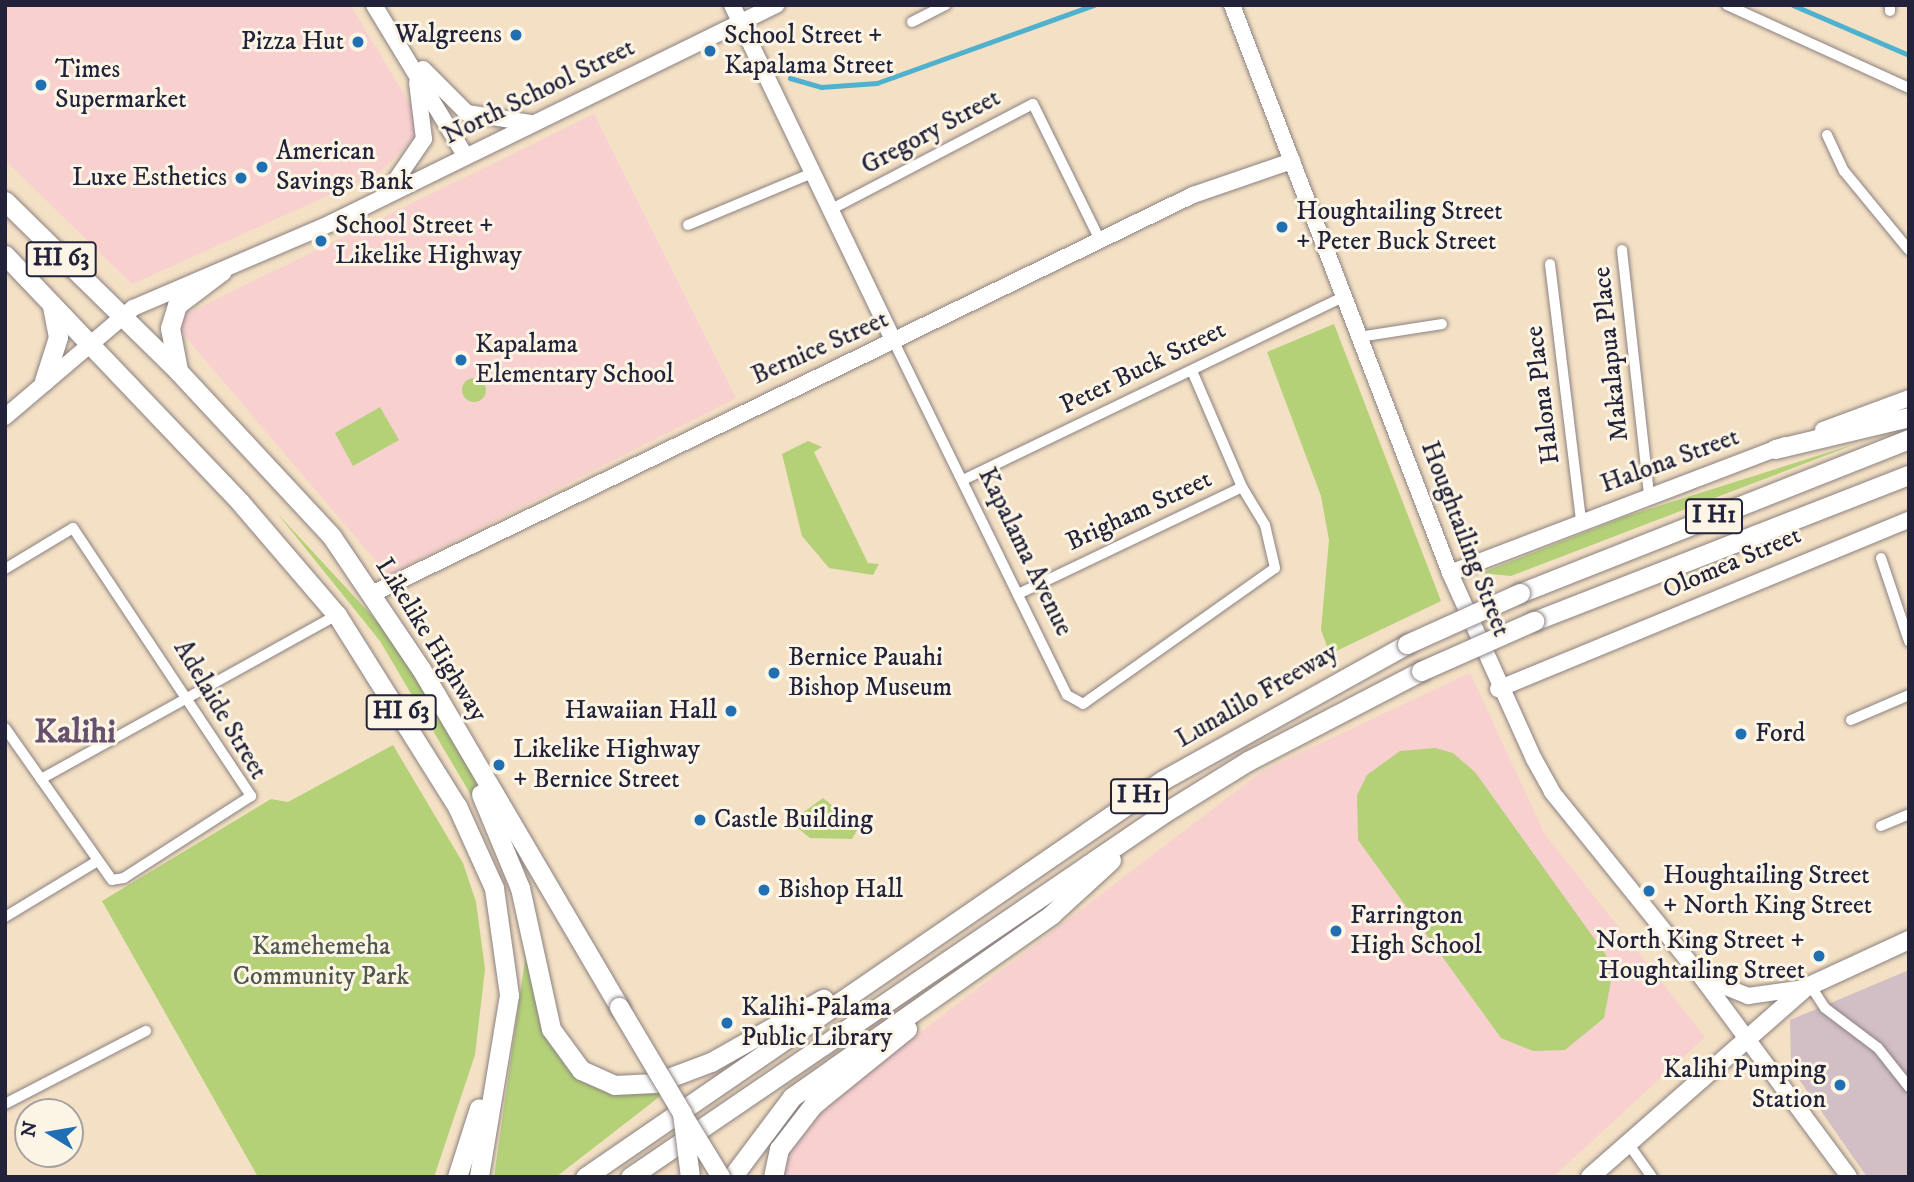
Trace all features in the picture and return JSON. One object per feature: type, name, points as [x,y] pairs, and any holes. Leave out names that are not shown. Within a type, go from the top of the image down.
[{"type":"highway","name":"Likelike Highway","points":[[5,201],[118,317],[178,371],[332,537],[374,593],[682,1113]]},
{"type":"highway","name":"HI 63","points":[[5,255],[88,341],[337,615],[480,851],[506,952],[506,1028],[480,1167]]},
{"type":"highway","points":[[178,371],[170,328],[177,305],[222,271]]},
{"type":"highway","points":[[44,381],[58,337],[51,303]]},
{"type":"highway","points":[[1774,449],[1909,418]]},
{"type":"highway","name":"Lunalilo Freeway","points":[[585,1177],[1163,780],[1407,644],[1520,593],[1909,439]]},
{"type":"highway","name":"Lunalilo Freeway","points":[[630,1177],[1164,813],[1291,737],[1421,671],[1534,621],[1909,475]]},
{"type":"highway","points":[[421,669],[508,849],[551,1029],[581,1070],[634,1087],[675,1076],[884,970]]},
{"type":"highway","points":[[732,1177],[792,1097],[1052,914],[1164,813]]},
{"type":"highway","points":[[457,1177],[495,1051],[506,952]]},
{"type":"highway","points":[[773,1177],[779,1149],[813,1105],[989,959]]},
{"type":"highway","points":[[682,1113],[690,1177]]},
{"type":"main road","points":[[374,5],[409,56],[466,155]]},
{"type":"main road","name":"Kapalama Avenue","points":[[732,5],[810,174],[894,342]]},
{"type":"main road","name":"North School Street","points":[[5,417],[118,317],[384,197],[530,123],[776,5]]},
{"type":"main road","name":"Houghtailing Street","points":[[1232,5],[1342,298],[1450,573],[1498,689],[1552,792],[1699,974],[1744,1039],[1849,1177]]},
{"type":"main road","points":[[409,56],[467,113],[530,123]]},
{"type":"main road","points":[[384,197],[424,139],[409,56]]},
{"type":"main road","name":"Bernice Street","points":[[374,593],[729,415],[894,342],[1193,195],[1292,160]]},
{"type":"main road","name":"Halona Street","points":[[1450,573],[1581,520],[1909,398]]},
{"type":"main road","name":"Olomea Street","points":[[1498,689],[1909,520]]},
{"type":"main road","points":[[1699,974],[1748,996],[1807,986],[1909,940]]},
{"type":"main road","points":[[1590,1177],[1807,986]]},
{"type":"main road","name":"Likelike Highway","points":[[682,1113],[720,1177]]},
{"type":"street","points":[[912,22],[946,5]]},
{"type":"street","points":[[1727,5],[1909,88]]},
{"type":"street","name":"Gregory Street","points":[[828,211],[1033,104],[1100,240]]},
{"type":"street","points":[[1827,135],[1844,171],[1909,250]]},
{"type":"street","points":[[688,225],[810,174]]},
{"type":"street","name":"Makalapua Place","points":[[1622,250],[1649,495]]},
{"type":"street","name":"Halona Place","points":[[1550,264],[1581,520]]},
{"type":"street","name":"Peter Buck Street","points":[[962,480],[1342,298]]},
{"type":"street","points":[[1359,337],[1442,324]]},
{"type":"street","name":"Kapalama Avenue","points":[[894,342],[1068,695],[1090,703],[1272,573],[1275,548],[1242,487],[1192,371]]},
{"type":"street","name":"Brigham Street","points":[[1018,594],[1242,487]]},
{"type":"street","name":"Adelaide Street","points":[[5,569],[74,528],[188,696],[251,796],[124,878],[106,877],[94,863]]},
{"type":"street","points":[[1881,558],[1909,641]]},
{"type":"street","points":[[41,779],[337,615]]},
{"type":"street","points":[[1851,720],[1909,695]]},
{"type":"street","points":[[5,729],[41,779],[94,863],[5,917]]},
{"type":"street","points":[[1881,826],[1909,814]]},
{"type":"street","points":[[1807,986],[1825,1008],[1878,1048],[1909,1087]]},
{"type":"street","points":[[5,1104],[146,1031]]},
{"type":"street","points":[[1627,1142],[1652,1177]]},
{"type":"shaded area","points":[[5,5],[350,5],[416,114],[416,137],[380,172],[132,284],[5,160]]},
{"type":"shaded area","name":"Kapalama Elementary School","points":[[594,114],[736,398],[388,575],[172,321]]},
{"type":"shaded area","name":"Farrington High School","points":[[1470,673],[1544,833],[1705,1037],[1553,1177],[780,1177],[783,1159],[808,1118],[1264,770]]},
{"type":"shaded area","points":[[1909,970],[1909,1177],[1867,1177],[1791,1068],[1790,1020]]},
{"type":"green space","points":[[1334,324],[1441,601],[1330,654],[1321,630],[1329,540],[1321,496],[1267,352]]},
{"type":"green space","points":[[474,378],[482,382],[486,390],[482,398],[474,402],[466,398],[462,390],[466,382]]},
{"type":"green space","points":[[380,407],[399,440],[353,466],[335,433]]},
{"type":"green space","points":[[808,441],[822,447],[814,452],[868,563],[879,564],[873,575],[829,568],[802,536],[782,454]]},
{"type":"green space","points":[[1858,443],[1511,576],[1481,573],[1627,516]]},
{"type":"green space","points":[[277,513],[398,644],[472,772],[508,844],[549,1017],[584,1070],[663,1094],[556,1177],[494,1177],[525,960],[520,915],[494,834],[380,641]]},
{"type":"green space","name":"Kamehemeha Community Park","points":[[393,745],[463,863],[476,902],[485,969],[475,1055],[434,1177],[258,1177],[102,901],[271,799],[288,802]]},
{"type":"green space","points":[[1435,748],[1453,753],[1475,772],[1606,955],[1612,976],[1604,1018],[1565,1050],[1533,1051],[1501,1038],[1358,840],[1357,795],[1367,775],[1400,751]]},
{"type":"green space","points":[[823,798],[859,827],[852,839],[810,838],[790,822]]},
{"type":"waterway","points":[[790,78],[821,87],[877,83],[1094,5]]},
{"type":"waterway","points":[[1793,5],[1909,55]]},
{"type":"place","name":"Walgreens","points":[[516,35]]},
{"type":"place","name":"Pizza Hut","points":[[358,42]]},
{"type":"place","name":"School Street + Kapalama Street","points":[[710,51]]},
{"type":"place","name":"Times Supermarket","points":[[41,85]]},
{"type":"place","name":"American Savings Bank","points":[[262,167]]},
{"type":"place","name":"Luxe Esthetics","points":[[241,178]]},
{"type":"place","name":"Houghtailing Street + Peter Buck Street","points":[[1282,227]]},
{"type":"place","name":"School Street + Likelike Highway","points":[[321,241]]},
{"type":"place","name":"Kapalama Elementary School","points":[[461,360]]},
{"type":"place","name":"Bernice Pauahi Bishop Museum","points":[[774,673]]},
{"type":"place","name":"Hawaiian Hall","points":[[731,711]]},
{"type":"place","name":"Ford","points":[[1741,734]]},
{"type":"place","name":"Likelike Highway + Bernice Street","points":[[499,765]]},
{"type":"place","name":"Castle Building","points":[[700,820]]},
{"type":"place","name":"Bishop Hall","points":[[764,890]]},
{"type":"place","name":"Houghtailing Street + North King Street","points":[[1649,891]]},
{"type":"place","name":"Farrington High School","points":[[1336,931]]},
{"type":"place","name":"North King Street + Houghtailing Street","points":[[1819,956]]},
{"type":"place","name":"Kalihi-Pālama Public Library","points":[[727,1023]]},
{"type":"place","name":"Kalihi Pumping Station","points":[[1840,1085]]},
{"type":"district","name":"Kalihi","points":[[75,733]]}]
